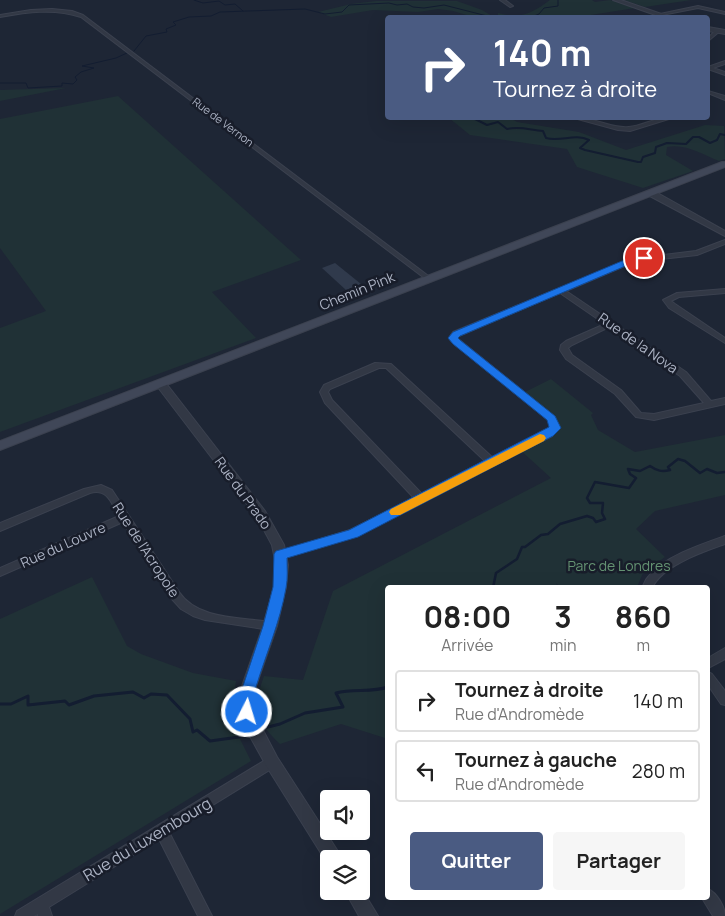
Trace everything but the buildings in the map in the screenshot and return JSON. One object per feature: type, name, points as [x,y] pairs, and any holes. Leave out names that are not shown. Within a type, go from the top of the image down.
[{"type":"main road","name":"Chemin Pink","points":[[0,446],[725,164]]},
{"type":"street","points":[[502,0],[511,6]]},
{"type":"street","points":[[616,0],[662,14],[698,7],[725,13]]},
{"type":"street","name":"Rue de Vernon","points":[[0,16],[47,10],[82,16],[429,279]]},
{"type":"street","points":[[710,29],[725,32]]},
{"type":"street","points":[[710,38],[718,31]]},
{"type":"street","points":[[710,67],[725,62]]},
{"type":"street","points":[[710,69],[725,74]]},
{"type":"street","points":[[710,93],[725,98]]},
{"type":"street","points":[[710,95],[714,94]]},
{"type":"street","points":[[585,120],[630,129],[661,120]]},
{"type":"street","points":[[651,193],[725,234]]},
{"type":"street","points":[[281,554],[347,536],[549,434],[555,428],[554,422],[453,338],[456,334],[634,260],[697,253],[725,242]]},
{"type":"street","name":"Rue de la Nova","points":[[560,290],[683,374],[709,404]]},
{"type":"street","points":[[725,291],[678,295],[667,300],[676,309],[725,341]]},
{"type":"street","points":[[610,324],[566,344],[564,350],[618,392],[635,412],[644,417],[654,417],[725,400]]},
{"type":"street","points":[[421,499],[328,400],[324,392],[327,387],[378,365],[388,366],[492,462]]},
{"type":"street","name":"Rue du Prado","points":[[161,384],[261,514],[278,543],[281,554],[280,587],[270,626],[246,701],[247,712],[252,726],[272,762],[327,850]]},
{"type":"street","name":"Rue de l'Acropole","points":[[0,527],[94,488],[104,489],[109,492],[175,595],[190,610],[270,626]]},
{"type":"street","name":"Rue du Louvre","points":[[0,572],[125,518]]},
{"type":"street","points":[[648,585],[651,578],[673,563],[725,540]]},
{"type":"street","points":[[710,662],[725,653]]},
{"type":"street","points":[[710,680],[725,700]]},
{"type":"street","name":"Rue du Luxembourg","points":[[22,916],[43,910],[162,831],[272,762]]},
{"type":"street","points":[[162,831],[205,916]]},
{"type":"street","points":[[710,899],[721,916]]},
{"type":"street","points":[[359,900],[369,916]]},
{"type":"green space","points":[[550,0],[592,0],[595,2],[610,0],[635,8],[591,15],[520,15],[537,9]]},
{"type":"green space","points":[[624,0],[691,0],[645,7]]},
{"type":"green space","points":[[376,1],[457,1],[490,15],[466,15],[438,9],[418,12],[373,10],[331,17],[318,12],[351,4]]},
{"type":"green space","points":[[66,88],[0,101],[0,90]]},
{"type":"green space","points":[[118,96],[301,260],[212,292],[256,338],[0,432],[0,328],[46,311],[0,248],[0,119]]},
{"type":"green space","points":[[451,120],[514,120],[579,132],[626,150],[705,125],[724,126],[725,159],[719,161],[687,148],[667,147],[666,155],[693,171],[643,188],[577,167],[567,149],[470,135]]},
{"type":"green space","name":"Parc de Londres","points":[[551,379],[593,413],[591,415],[598,430],[635,452],[725,435],[725,495],[655,511],[636,529],[665,557],[643,573],[638,585],[558,585],[556,583],[557,585],[385,585],[385,738],[341,724],[280,744],[265,728],[258,713],[258,697],[264,676],[303,680],[333,591],[551,478],[519,449],[549,434],[555,425],[521,394]]},
{"type":"green space","points":[[92,577],[127,646],[141,654],[193,673],[236,681],[230,719],[251,761],[0,914],[0,619]]},
{"type":"waterway","points":[[194,0],[203,3],[219,1],[225,5],[235,4],[243,11]]},
{"type":"waterway","points":[[536,15],[544,8],[558,6],[558,0]]},
{"type":"waterway","points":[[134,51],[146,36],[167,32],[166,29],[176,25],[173,22],[189,17],[211,16],[220,12],[305,9],[325,14],[342,12],[349,5],[389,3],[397,5],[407,4],[413,7],[424,8],[444,5],[483,15]]},
{"type":"waterway","points":[[0,83],[26,83],[28,88],[62,86],[62,83],[73,84],[77,80],[75,77],[81,72],[94,68],[82,66],[116,58],[127,53]]},
{"type":"waterway","points":[[477,120],[487,125],[498,122],[507,129],[521,128],[543,131],[546,138],[584,138],[589,140],[580,148],[638,162],[641,162],[643,157],[655,153],[656,147],[667,143],[686,144],[693,137],[699,137],[710,143],[717,140],[720,134],[725,135]]},
{"type":"waterway","points":[[494,585],[496,573],[517,559],[522,547],[525,547],[541,535],[548,534],[560,524],[587,516],[593,518],[596,522],[605,519],[602,513],[603,503],[590,503],[587,498],[595,482],[629,488],[636,478],[630,474],[628,469],[640,471],[650,466],[660,471],[667,471],[670,470],[668,467],[678,459],[685,461],[700,473],[707,469],[717,473],[725,472]]},
{"type":"waterway","points":[[264,728],[280,724],[305,713],[343,707],[336,693],[385,688]]},
{"type":"waterway","points":[[0,704],[11,704],[28,696],[28,705],[65,701],[69,705],[94,696],[133,692],[144,698],[151,694],[167,695],[190,719],[193,732],[197,730],[210,741],[239,737]]},
{"type":"slow traffic","points":[[395,512],[540,438]]},
{"type":"route","points":[[247,712],[248,689],[270,626],[280,587],[281,554],[339,539],[353,533],[549,434],[555,428],[552,419],[457,342],[453,338],[456,334],[625,263],[644,258]]}]
